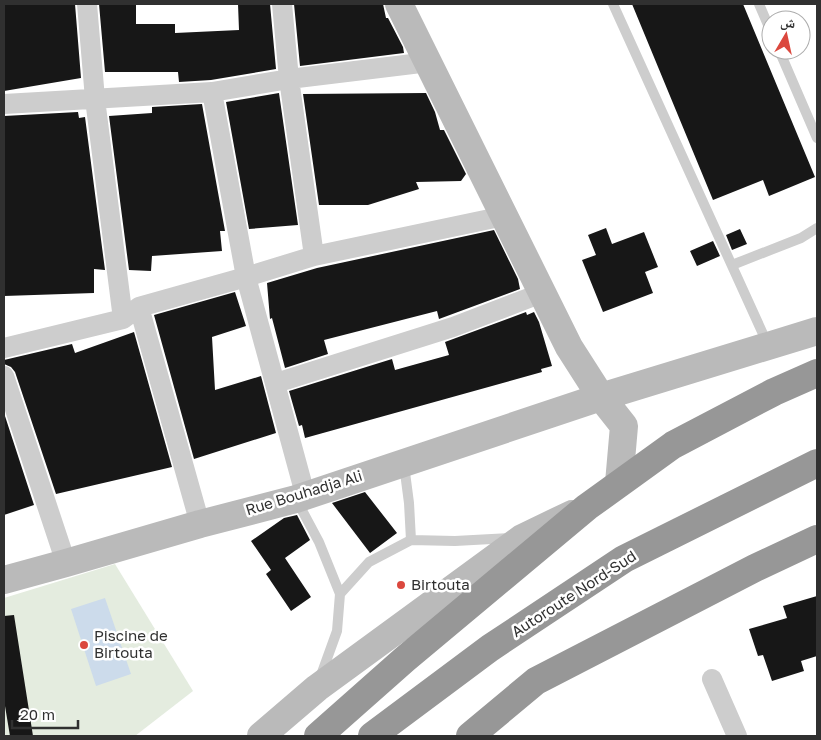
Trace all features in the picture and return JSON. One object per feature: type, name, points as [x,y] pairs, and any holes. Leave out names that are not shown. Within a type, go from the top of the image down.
[{"type":"highway","points":[[318,736],[405,659],[586,507],[673,445],[774,392],[817,372]]},
{"type":"highway","name":"Autoroute Nord-Sud","points":[[372,736],[490,648],[624,559],[817,463]]},
{"type":"highway","points":[[470,736],[536,681],[817,538]]},
{"type":"main road","points":[[399,4],[569,347],[601,397],[624,426],[619,483]]},
{"type":"main road","name":"Rue Bouhadja Ali","points":[[4,580],[301,496],[601,397],[817,331]]},
{"type":"main road","points":[[261,736],[317,688],[522,538],[586,507]]},
{"type":"street","points":[[87,4],[95,99],[123,319]]},
{"type":"street","points":[[282,4],[289,79],[314,256]]},
{"type":"street","points":[[4,104],[212,92],[289,79],[429,62]]},
{"type":"street","points":[[212,92],[246,277],[276,383],[301,496]]},
{"type":"street","points":[[4,348],[123,319],[139,307],[314,256],[504,216]]},
{"type":"street","points":[[276,383],[453,327],[542,293]]},
{"type":"street","points":[[139,307],[200,524]]},
{"type":"street","points":[[4,376],[66,563]]},
{"type":"street","points":[[712,679],[737,736]]},
{"type":"lane","points":[[613,4],[768,345]]},
{"type":"lane","points":[[783,60],[817,138]]},
{"type":"lane","points":[[732,265],[801,238],[817,228]]},
{"type":"lane","points":[[404,462],[411,540]]},
{"type":"lane","points":[[301,496],[340,594],[337,631],[317,688]]},
{"type":"lane","points":[[340,594],[369,562],[411,540],[455,541],[522,538]]},
{"type":"shaded area","name":"Piscine de Birtouta","points":[[115,564],[193,691],[135,736],[4,736],[4,598]]},
{"type":"water","points":[[105,598],[131,674],[96,686],[71,609]]},
{"type":"building","points":[[4,4],[75,4],[81,78],[4,91]]},
{"type":"building","points":[[99,4],[136,4],[136,24],[175,24],[175,33],[239,30],[238,4],[270,4],[276,69],[211,80],[179,82],[178,72],[105,72]]},
{"type":"building","points":[[294,4],[383,4],[386,18],[388,18],[403,47],[404,53],[300,66]]},
{"type":"building","points":[[632,4],[743,4],[761,47],[761,60],[766,60],[815,177],[769,196],[763,180],[713,200]]},
{"type":"building","points":[[279,93],[298,225],[249,229],[226,102]]},
{"type":"building","points":[[426,93],[435,112],[440,130],[444,130],[466,174],[461,181],[416,182],[419,189],[368,205],[319,205],[303,94]]},
{"type":"building","points":[[202,104],[225,231],[220,231],[222,251],[152,256],[151,271],[129,270],[109,116],[152,113],[152,107]]},
{"type":"building","points":[[78,112],[79,118],[85,117],[105,270],[94,269],[94,293],[4,296],[4,116]]},
{"type":"building","points":[[606,228],[612,244],[644,232],[658,267],[645,272],[653,293],[603,312],[582,260],[596,255],[588,235]]},
{"type":"building","points":[[740,229],[747,244],[732,250],[726,235]]},
{"type":"building","points":[[494,230],[518,279],[520,289],[439,319],[437,311],[324,340],[328,354],[285,368],[272,318],[270,319],[267,283],[317,268]]},
{"type":"building","points":[[713,241],[720,256],[697,266],[690,251]]},
{"type":"building","points":[[235,292],[246,326],[212,337],[215,390],[261,376],[276,433],[194,459],[154,315]]},
{"type":"building","points":[[526,312],[527,315],[534,312],[539,322],[552,366],[541,369],[542,372],[305,438],[302,425],[299,426],[289,391],[392,359],[395,370],[449,355],[445,342]]},
{"type":"building","points":[[134,332],[172,467],[56,494],[15,372],[11,367],[4,364],[4,360],[72,344],[75,353]]},
{"type":"building","points":[[4,413],[34,505],[4,515]]},
{"type":"building","points":[[365,492],[397,533],[370,553],[332,503]]},
{"type":"building","points":[[297,515],[310,540],[285,558],[311,597],[291,611],[266,574],[271,570],[251,541],[284,518]]},
{"type":"building","points":[[817,596],[817,656],[801,661],[804,671],[772,681],[763,655],[758,656],[749,629],[787,618],[783,606]]},
{"type":"building","points":[[14,615],[33,736],[10,736],[4,700],[4,616]]},
{"type":"place","name":"Birtouta","points":[[401,585]]},
{"type":"place","name":"Piscine de Birtouta","points":[[84,645]]}]
